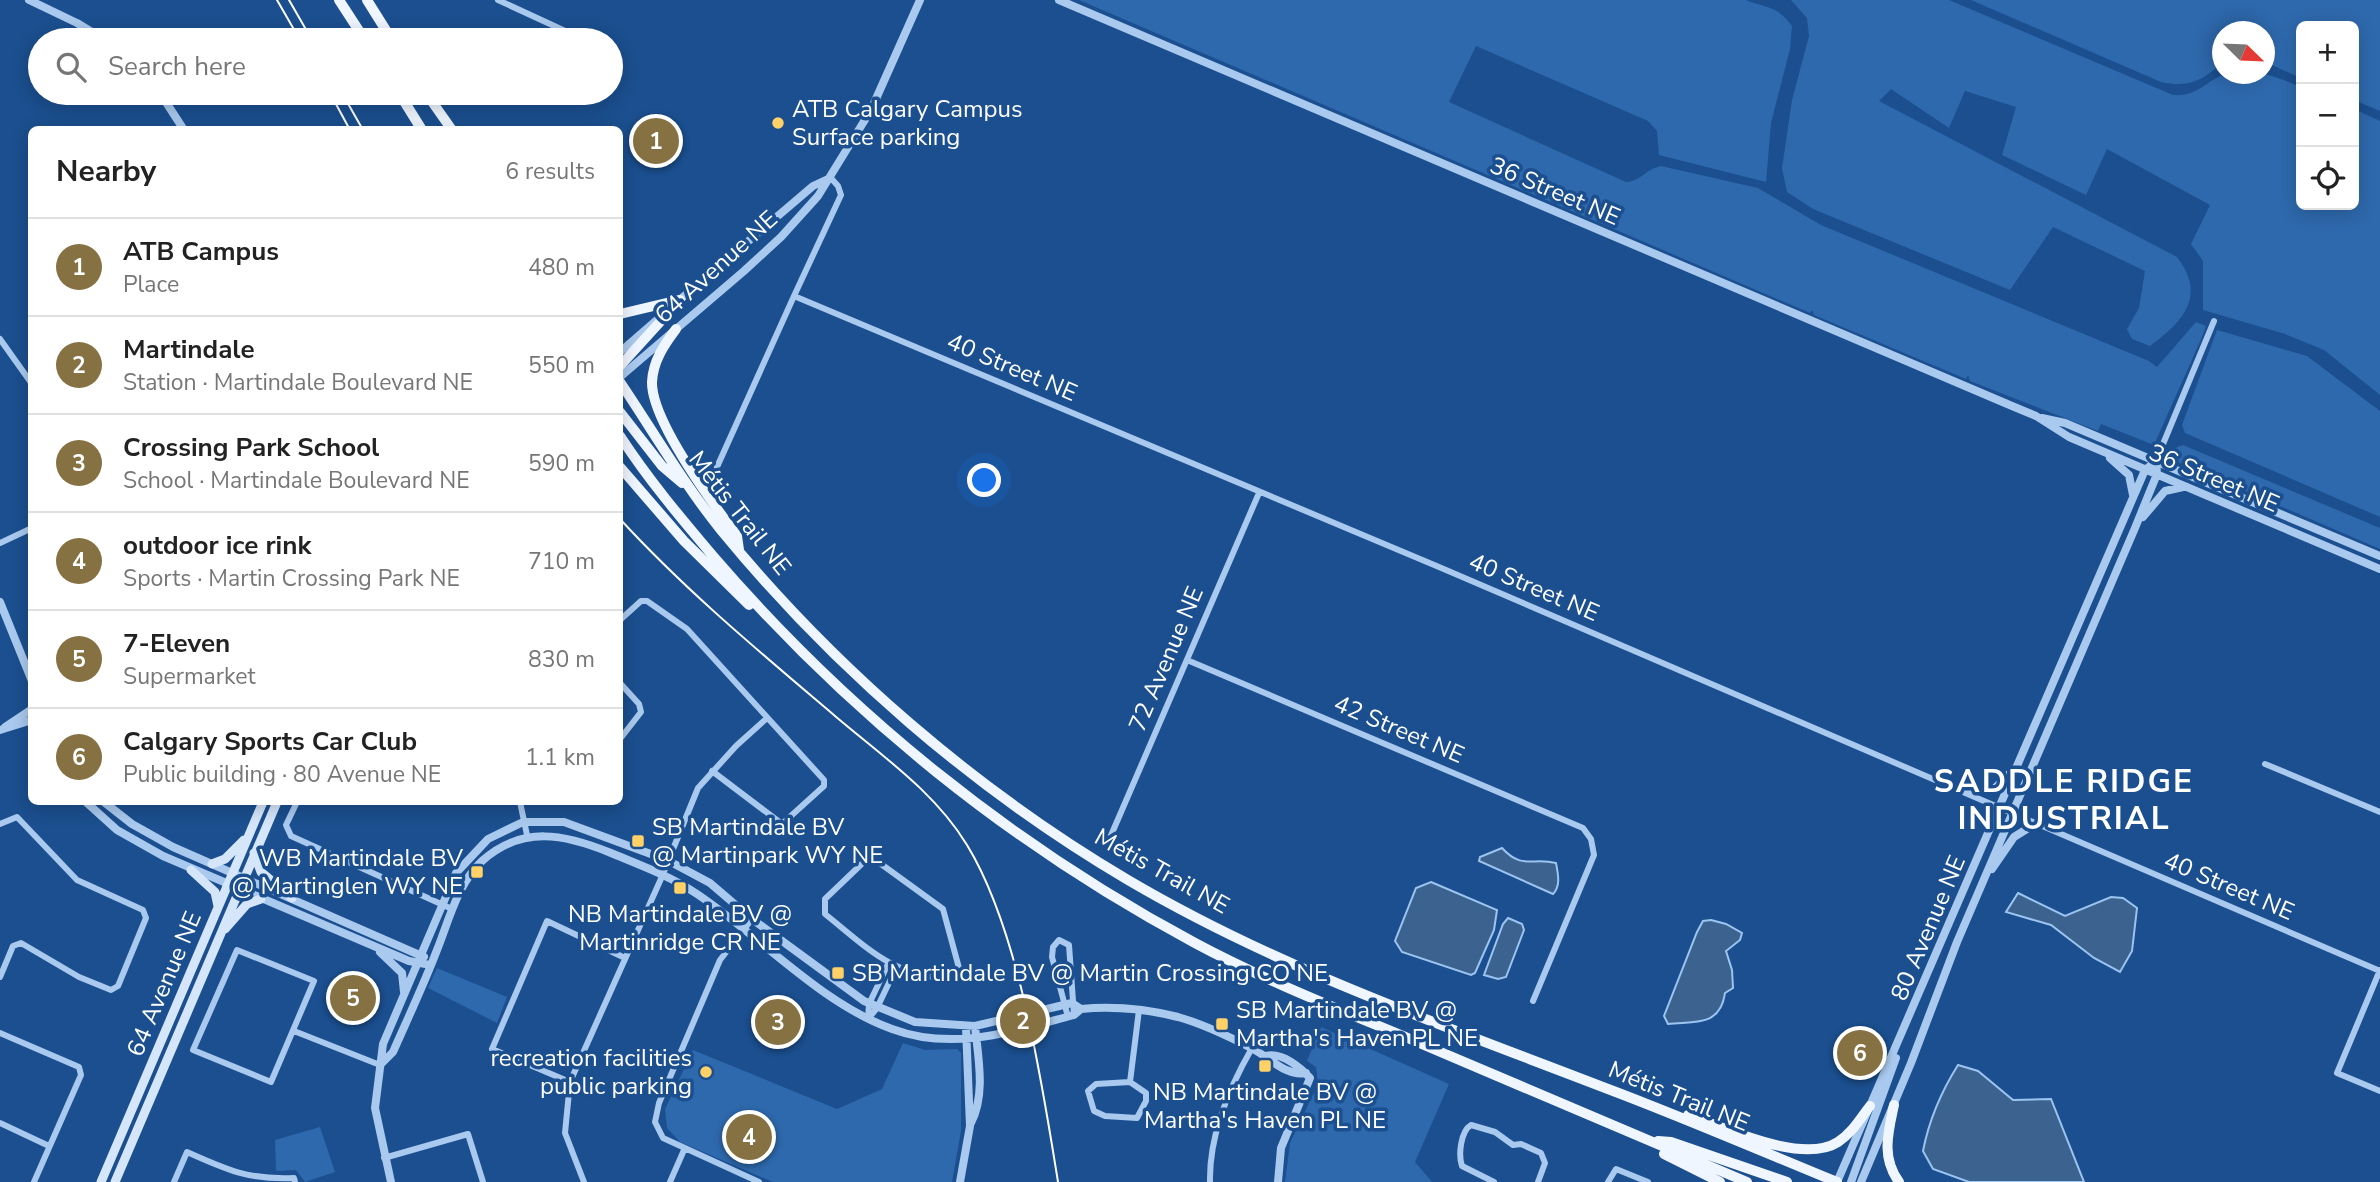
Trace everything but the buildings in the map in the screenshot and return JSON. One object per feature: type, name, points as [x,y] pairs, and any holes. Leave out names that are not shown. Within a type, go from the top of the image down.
[{"type":"main road","points":[[339,0],[357,28]]},
{"type":"main road","points":[[367,0],[384,28]]},
{"type":"main road","points":[[406,105],[420,126]]},
{"type":"main road","points":[[434,105],[449,126]]},
{"type":"main road","points":[[623,313],[680,300]]},
{"type":"main road","points":[[623,363],[680,300]]},
{"type":"main road","points":[[676,329],[657,358],[653,371],[652,386],[657,408],[686,462],[737,536],[739,550]]},
{"type":"main road","name":"Métis Trail NE","points":[[623,384],[691,490],[739,550],[835,653],[954,761],[1073,846],[1118,873],[1273,955],[1518,1057],[1607,1088],[1837,1182]]},
{"type":"main road","points":[[623,416],[662,466],[691,490]]},
{"type":"main road","name":"Métis Trail NE","points":[[623,441],[649,480],[766,618],[824,674],[949,782],[1044,852],[1135,910],[1260,975],[1747,1182]]},
{"type":"main road","points":[[623,470],[737,596],[766,618]]},
{"type":"main road","name":"64 Avenue NE","points":[[101,1182],[262,805]]},
{"type":"main road","name":"64 Avenue NE","points":[[115,1182],[276,805]]},
{"type":"main road","points":[[212,864],[231,855],[250,834]]},
{"type":"main road","points":[[254,853],[265,877],[292,898]]},
{"type":"main road","points":[[191,870],[215,892],[218,906]]},
{"type":"main road","points":[[218,939],[240,910],[261,899]]},
{"type":"main road","points":[[1607,1088],[1790,1148],[1807,1151],[1835,1144],[1848,1135],[1870,1106]]},
{"type":"main road","points":[[1894,1105],[1886,1144],[1888,1162],[1899,1182]]},
{"type":"main road","points":[[1647,1140],[1667,1155],[1720,1182]]},
{"type":"main road","points":[[1647,1140],[1671,1142],[1787,1182]]},
{"type":"street","points":[[29,0],[85,28]]},
{"type":"street","points":[[498,0],[559,28]]},
{"type":"street","name":"64 Avenue NE","points":[[623,376],[781,237],[830,177],[871,110],[920,0]]},
{"type":"street","name":"36 Street NE","points":[[1059,0],[2036,416],[2065,423],[2380,556]]},
{"type":"street","points":[[168,105],[181,126]]},
{"type":"street","points":[[718,467],[841,195],[838,186],[830,177]]},
{"type":"street","name":"64 Avenue NE","points":[[623,349],[813,186],[830,177]]},
{"type":"street","name":"40 Street NE","points":[[794,296],[2380,971]]},
{"type":"street","name":"80 Avenue NE","points":[[1861,1182],[1980,886],[2135,528],[2157,474],[2156,461],[2214,321]]},
{"type":"street","points":[[0,340],[28,378]]},
{"type":"street","name":"36 Street NE","points":[[2036,416],[2069,438],[2380,569]]},
{"type":"street","points":[[2099,450],[2129,475],[2134,498]]},
{"type":"street","name":"80 Avenue NE","points":[[1837,1182],[1903,1035],[2145,470],[2156,461]]},
{"type":"street","points":[[2135,528],[2165,491],[2189,488]]},
{"type":"street","name":"72 Avenue NE","points":[[1109,840],[1259,493]]},
{"type":"street","points":[[0,543],[28,530]]},
{"type":"street","points":[[623,614],[641,601],[652,603],[687,629],[824,780],[824,786],[782,824],[712,771]]},
{"type":"street","points":[[0,602],[28,671]]},
{"type":"street","name":"42 Street NE","points":[[1187,660],[1583,828],[1591,839],[1594,855],[1533,1000]]},
{"type":"street","points":[[623,686],[639,704],[641,712],[623,735]]},
{"type":"street","points":[[3,729],[28,712]]},
{"type":"street","points":[[584,1182],[565,1133],[570,1082],[663,874],[698,788],[767,718]]},
{"type":"street","points":[[3,729],[28,721]]},
{"type":"street","points":[[1956,790],[1989,791],[2000,786],[2030,739]]},
{"type":"street","points":[[2265,764],[2380,813]]},
{"type":"street","points":[[89,805],[117,830],[191,870],[417,964],[431,965]]},
{"type":"street","points":[[108,805],[150,836],[421,954],[431,965]]},
{"type":"street","points":[[296,805],[286,825],[290,836],[452,909]]},
{"type":"street","points":[[520,805],[527,835]]},
{"type":"street","points":[[0,824],[17,817],[77,880],[143,910],[145,918],[118,986],[111,990],[79,977],[21,943],[13,946],[0,977]]},
{"type":"street","points":[[391,1182],[375,1108],[383,1044],[440,904],[456,873],[488,839],[523,822],[564,822],[667,860],[710,883],[752,919],[873,1006],[915,1022],[970,1027],[1068,1003]]},
{"type":"street","points":[[1980,886],[2011,841],[2035,824]]},
{"type":"street","points":[[380,1065],[393,1052],[452,909],[480,862],[498,848],[527,835],[551,835],[576,840],[663,874],[695,892],[743,930],[868,1019],[931,1039],[972,1040],[1108,1007],[1179,1018],[1266,1056],[1273,1054],[1301,1067],[1310,1078],[1281,1148],[1278,1182]]},
{"type":"street","points":[[870,856],[943,909],[959,968],[951,979],[920,977],[896,968],[825,914],[825,899],[870,856]]},
{"type":"street","points":[[752,919],[720,960],[659,1103],[655,1122],[663,1138],[684,1150],[759,1182]]},
{"type":"street","points":[[570,1082],[492,1049],[547,921],[625,958]]},
{"type":"street","points":[[1074,1014],[1068,1003],[1052,957],[1054,944],[1059,940],[1069,945],[1068,1003],[1074,1014]]},
{"type":"street","points":[[372,945],[402,973],[404,995]]},
{"type":"street","points":[[237,950],[314,981],[294,1031],[271,1082],[193,1049],[237,950]]},
{"type":"street","points":[[868,1019],[888,964]]},
{"type":"street","points":[[873,1006],[896,968]]},
{"type":"street","points":[[2380,971],[2337,1073],[2380,1091]]},
{"type":"street","points":[[1130,1082],[1139,1010]]},
{"type":"street","points":[[960,1182],[970,1126],[970,1027]]},
{"type":"street","points":[[294,1031],[380,1065]]},
{"type":"street","points":[[0,1033],[79,1067],[80,1075],[34,1182]]},
{"type":"street","points":[[1851,1182],[1903,1035]]},
{"type":"street","points":[[1210,1182],[1210,1156],[1216,1132],[1252,1048]]},
{"type":"street","points":[[1130,1082],[1146,1093],[1146,1101],[1137,1118],[1105,1116],[1094,1111],[1088,1091],[1096,1084],[1130,1082]]},
{"type":"street","points":[[0,1123],[49,1146]]},
{"type":"street","points":[[1494,1182],[1462,1166],[1464,1132],[1471,1125],[1495,1132],[1513,1146],[1521,1144],[1541,1153],[1545,1163],[1538,1182]]},
{"type":"street","points":[[384,1158],[468,1134],[483,1182]]},
{"type":"street","points":[[670,1182],[684,1150]]},
{"type":"street","points":[[174,1182],[187,1152],[235,1174],[262,1180],[294,1178],[295,1182]]},
{"type":"street","points":[[1608,1182],[1616,1168],[1648,1182]]},
{"type":"shaded area","points":[[1079,0],[1746,0],[1772,8],[1792,26],[1790,49],[1771,123],[1766,182],[1659,155],[1657,131],[1648,121],[1476,46],[1449,102],[1626,182],[1636,180],[1661,166],[1758,188],[1821,225],[2149,361],[2157,367],[2196,322],[2206,326],[2154,445],[2101,424],[2098,431],[1970,381],[1968,375],[1966,379],[1814,315],[1812,310],[1810,313]]},
{"type":"shaded area","points":[[1791,0],[1949,0],[2173,95],[2190,93],[2212,80],[2212,84],[2275,84],[2275,77],[2296,85],[2296,210],[2359,210],[2359,111],[2380,121],[2380,395],[2324,350],[2285,334],[2203,310],[2203,261],[2191,244],[2210,205],[2107,149],[2086,195],[2002,155],[2016,107],[1965,91],[1949,128],[1891,89],[1879,101],[2177,257],[2190,284],[2187,307],[2181,318],[2150,346],[2132,339],[2127,329],[2139,308],[2145,271],[2053,227],[2010,290],[1813,209],[1787,192],[1782,168],[1792,100],[1809,36],[1807,18]]},
{"type":"shaded area","points":[[1971,0],[2380,0],[2380,111],[2359,102],[2359,21],[2296,21],[2296,76],[2275,66],[2275,21],[2212,21],[2212,71],[2194,82],[2161,82]]},
{"type":"shaded area","points":[[2217,330],[2307,356],[2380,411],[2380,517],[2185,433],[2182,425]]},
{"type":"shaded area","points":[[2183,445],[2380,528],[2380,549],[2171,459],[2177,447]]},
{"type":"shaded area","points":[[1502,848],[1522,861],[1556,863],[1556,891],[1553,894],[1479,861],[1480,857]]},
{"type":"shaded area","points":[[1431,882],[1497,910],[1494,930],[1475,973],[1471,975],[1402,952],[1395,941],[1416,888]]},
{"type":"shaded area","points":[[2018,893],[2065,916],[2111,897],[2123,898],[2137,908],[2132,951],[2120,972],[2094,958],[2051,925],[2006,912]]},
{"type":"shaded area","points":[[1508,918],[1522,924],[1524,930],[1506,977],[1498,979],[1484,975],[1503,924]]},
{"type":"shaded area","points":[[1703,921],[1726,924],[1742,933],[1740,940],[1726,951],[1732,970],[1733,988],[1725,993],[1718,1012],[1712,1017],[1697,1022],[1668,1024],[1664,1016],[1697,932]]},
{"type":"shaded area","points":[[437,968],[507,997],[497,1023],[428,988]]},
{"type":"shaded area","points":[[1321,1027],[1449,1084],[1415,1162],[1432,1182],[1285,1182],[1290,1143],[1318,1084],[1316,1067],[1307,1061]]},
{"type":"shaded area","points":[[903,1043],[925,1050],[957,1049],[961,1053],[961,1131],[952,1182],[773,1182],[680,1142],[667,1128],[665,1109],[693,1050],[837,1109],[882,1089]]},
{"type":"shaded area","points":[[1958,1065],[1978,1071],[2013,1100],[2051,1099],[2084,1182],[1969,1182],[1933,1169],[1923,1151],[1936,1106]]},
{"type":"shaded area","points":[[320,1127],[335,1172],[305,1182],[296,1170],[276,1171],[275,1140]]},
{"type":"tram line","points":[[277,0],[293,28]]},
{"type":"tram line","points":[[289,0],[305,28]]},
{"type":"tram line","points":[[336,105],[348,126]]},
{"type":"tram line","points":[[349,105],[361,126]]},
{"type":"tram line","points":[[623,522],[724,621],[924,791],[967,845],[1001,920],[1014,963],[1036,1054],[1058,1182]]},
{"type":"place","name":"ATB Calgary Campus Surface parking","points":[[778,123]]},
{"type":"place","name":"ATB Campus","points":[[656,141]]},
{"type":"place","name":"SB Martindale BV @ Martinpark WY NE","points":[[638,841]]},
{"type":"place","name":"WB Martindale BV @ Martinglen WY NE","points":[[477,872]]},
{"type":"place","name":"NB Martindale BV @ Martinridge CR NE","points":[[680,888]]},
{"type":"place","name":"SB Martindale BV @ Martin Crossing CO NE","points":[[838,973]]},
{"type":"place","name":"7-Eleven","points":[[353,998]]},
{"type":"place","name":"Martindale","points":[[1023,1021]]},
{"type":"place","name":"Crossing Park School","points":[[778,1022]]},
{"type":"place","name":"SB Martindale BV @ Martha's Haven PL NE","points":[[1222,1024]]},
{"type":"place","name":"Calgary Sports Car Club","points":[[1860,1053]]},
{"type":"place","name":"NB Martindale BV @ Martha's Haven PL NE","points":[[1265,1066]]},
{"type":"place","name":"recreation facilities public parking","points":[[706,1072]]},
{"type":"place","name":"outdoor ice rink","points":[[749,1137]]},
{"type":"district","name":"SADDLE RIDGE INDUSTRIAL","points":[[2064,800]]}]
